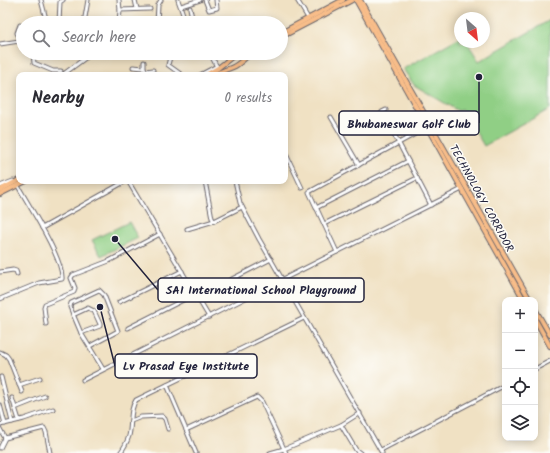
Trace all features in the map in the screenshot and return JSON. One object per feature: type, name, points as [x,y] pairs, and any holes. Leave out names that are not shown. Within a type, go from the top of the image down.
[{"type":"main road","points":[[288,29],[343,0]]},
{"type":"main road","points":[[288,33],[352,0]]},
{"type":"main road","points":[[356,0],[428,127],[436,138],[462,189],[522,297]]},
{"type":"main road","name":"TECHNOLOGY CORRIDOR","points":[[360,0],[436,138],[528,297]]},
{"type":"main road","points":[[217,72],[229,60]]},
{"type":"main road","points":[[212,72],[220,68],[234,67],[240,60]]},
{"type":"main road","points":[[0,190],[16,183]]},
{"type":"main road","points":[[0,194],[16,183]]},
{"type":"main road","points":[[538,314],[550,335]]},
{"type":"main road","points":[[538,325],[550,346]]},
{"type":"street","points":[[41,0],[45,16]]},
{"type":"street","points":[[59,16],[60,2],[63,0]]},
{"type":"street","points":[[85,16],[88,0]]},
{"type":"street","points":[[120,0],[120,16]]},
{"type":"street","points":[[135,0],[137,9]]},
{"type":"street","points":[[157,16],[158,5],[161,0]]},
{"type":"street","points":[[178,0],[183,16]]},
{"type":"street","points":[[181,6],[200,0]]},
{"type":"street","points":[[205,0],[208,10],[217,8],[216,0]]},
{"type":"street","points":[[297,0],[308,18]]},
{"type":"street","points":[[190,8],[192,16]]},
{"type":"street","points":[[120,10],[150,9]]},
{"type":"street","points":[[0,44],[16,40]]},
{"type":"street","points":[[34,60],[34,63],[53,71],[61,70]]},
{"type":"street","points":[[66,72],[83,60]]},
{"type":"street","points":[[169,60],[168,65],[178,72]]},
{"type":"street","points":[[209,72],[220,68],[215,60]]},
{"type":"street","points":[[144,62],[145,70]]},
{"type":"street","points":[[133,67],[153,70]]},
{"type":"street","points":[[386,110],[382,112],[431,205]]},
{"type":"street","points":[[331,117],[359,165]]},
{"type":"street","points":[[337,252],[309,192],[428,127]]},
{"type":"street","points":[[288,158],[302,188]]},
{"type":"street","points":[[316,208],[408,161]]},
{"type":"street","points":[[324,224],[416,178]]},
{"type":"street","points":[[0,186],[13,181],[16,182]]},
{"type":"street","points":[[0,299],[39,283],[62,279],[62,272],[53,248],[19,184]]},
{"type":"street","points":[[42,228],[122,184]]},
{"type":"street","points":[[129,184],[209,317]]},
{"type":"street","points":[[206,184],[212,218],[214,221]]},
{"type":"street","points":[[236,184],[242,207],[381,452],[502,387]]},
{"type":"street","points":[[83,380],[462,189]]},
{"type":"street","points":[[186,230],[214,221],[242,207]]},
{"type":"street","points":[[46,324],[45,304],[74,292],[75,288],[71,278],[73,275],[108,261],[160,234]]},
{"type":"street","points":[[197,298],[271,259]]},
{"type":"street","points":[[0,272],[13,270],[16,271],[17,274]]},
{"type":"street","points":[[119,302],[182,271]]},
{"type":"street","points":[[90,346],[118,331],[102,292],[96,291],[71,303],[70,307],[81,333],[103,369]]},
{"type":"street","points":[[128,328],[195,294]]},
{"type":"street","points":[[73,315],[90,308],[94,311],[100,324],[100,326],[81,333]]},
{"type":"street","points":[[120,453],[126,445],[129,436],[132,407],[136,400],[304,318]]},
{"type":"street","points":[[0,352],[6,355],[9,359],[22,392]]},
{"type":"street","points":[[538,367],[550,361]]},
{"type":"street","points":[[1,377],[12,422]]},
{"type":"street","points":[[19,385],[40,378]]},
{"type":"street","points":[[166,385],[196,453]]},
{"type":"street","points":[[15,408],[45,396]]},
{"type":"street","points":[[28,397],[30,402]]},
{"type":"street","points":[[186,430],[257,397],[262,402],[286,453]]},
{"type":"street","points":[[12,398],[19,420]]},
{"type":"street","points":[[0,407],[5,424]]},
{"type":"street","points":[[0,424],[5,424],[53,409]]},
{"type":"street","points":[[270,453],[284,449],[341,425],[360,413]]},
{"type":"street","points":[[131,421],[141,417],[162,416],[165,419],[168,429]]},
{"type":"street","points":[[341,425],[356,450],[360,453]]},
{"type":"street","points":[[0,448],[5,438],[44,428],[50,453]]},
{"type":"street","points":[[0,429],[5,438]]},
{"type":"street","points":[[351,453],[356,450]]},
{"type":"green space","points":[[550,20],[550,109],[484,146],[463,110],[458,111],[414,85],[403,69],[454,40],[454,48],[471,48],[479,61]]},
{"type":"green space","points":[[129,222],[138,238],[101,256],[92,240]]},
{"type":"place","name":"Bhubaneswar Golf Club","points":[[479,77]]},
{"type":"place","name":"SAI International School Playground","points":[[115,239]]},
{"type":"place","name":"Lv Prasad Eye Institute","points":[[100,307]]}]
